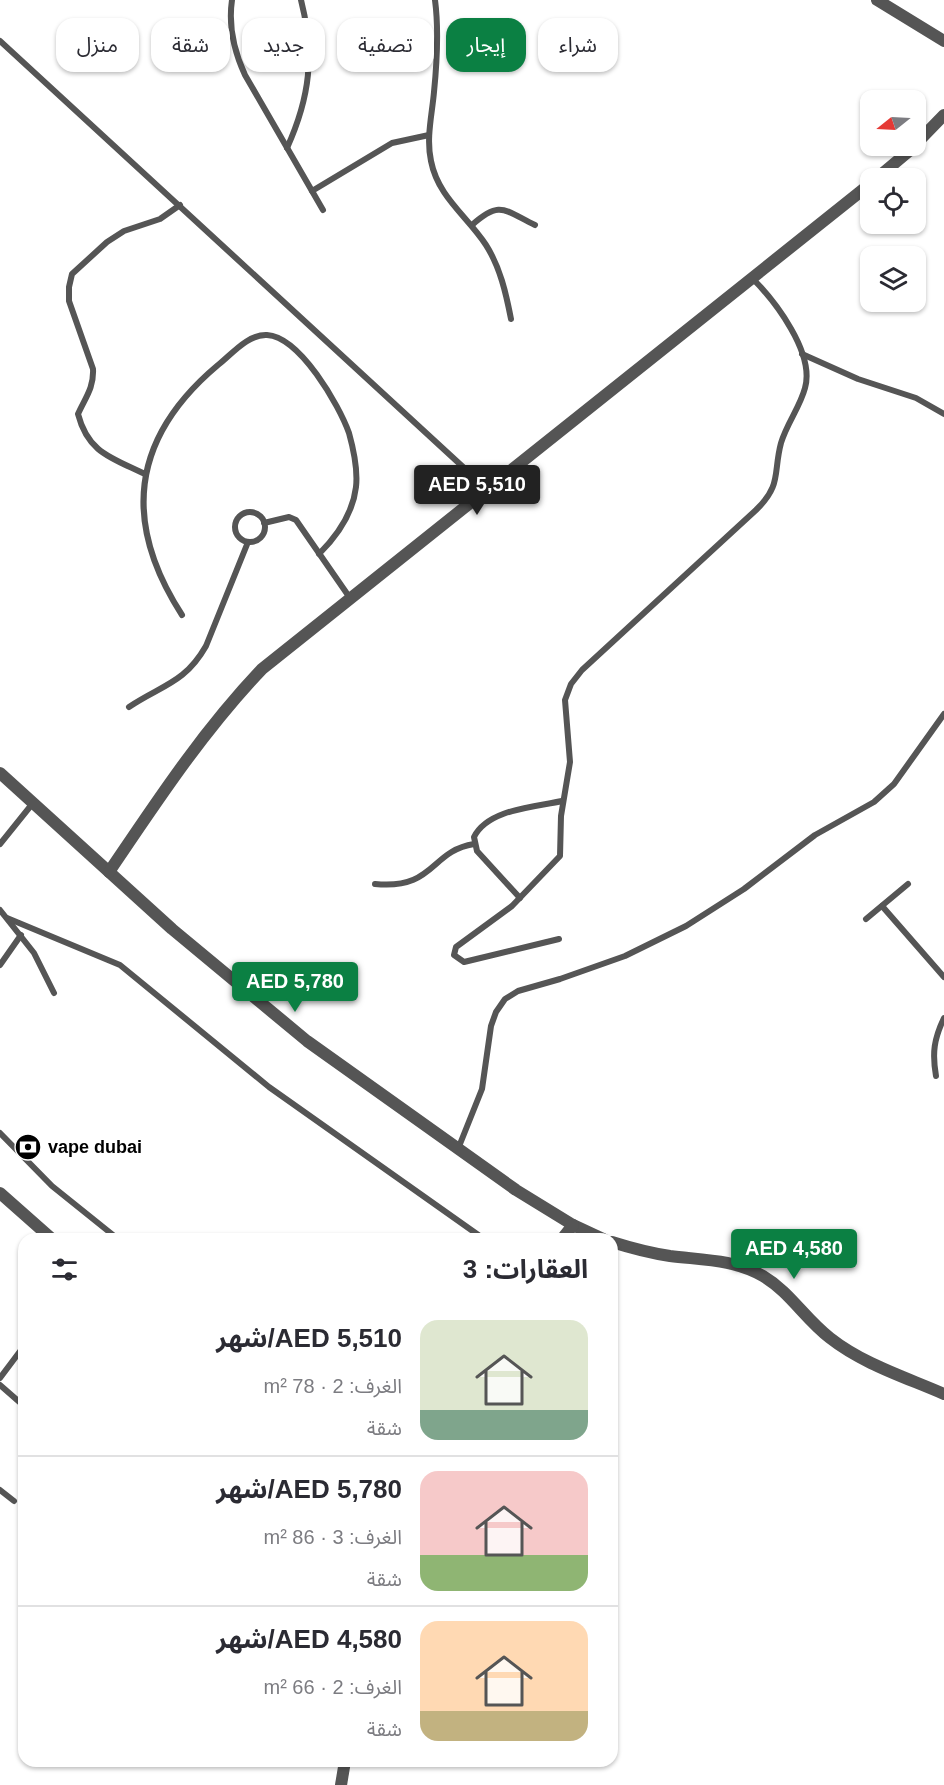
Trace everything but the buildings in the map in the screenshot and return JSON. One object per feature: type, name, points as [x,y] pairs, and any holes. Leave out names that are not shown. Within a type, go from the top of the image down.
[{"type":"street","points":[[877,0],[944,41]]},
{"type":"street","points":[[889,168],[908,153],[944,115]]},
{"type":"street","points":[[109,872],[192,750],[225,708],[262,669],[860,192]]},
{"type":"street","points":[[0,773],[180,937],[273,1014],[377,1093],[458,1149],[573,1225],[590,1233]]},
{"type":"street","points":[[0,1193],[45,1233]]},
{"type":"street","points":[[567,1233],[573,1225]]},
{"type":"street","points":[[618,1244],[649,1252],[735,1264],[762,1276],[787,1293],[826,1335],[849,1352],[944,1394]]},
{"type":"street","points":[[341,1785],[344,1767]]},
{"type":"lane","points":[[231,0],[231,32],[236,54],[323,210]]},
{"type":"lane","points":[[288,148],[302,115],[309,89],[306,19],[301,0]]},
{"type":"lane","points":[[435,0],[437,50],[429,135],[431,161],[439,186],[453,207],[472,225],[498,269],[510,319]]},
{"type":"lane","points":[[0,41],[487,489]]},
{"type":"lane","points":[[312,191],[392,143],[429,135]]},
{"type":"lane","points":[[145,474],[96,448],[83,432],[78,414],[90,392],[93,369],[69,301],[69,287],[72,274],[107,242],[124,231],[172,213],[180,205]]},
{"type":"lane","points":[[472,225],[489,210],[496,208],[535,225]]},
{"type":"lane","points":[[559,939],[464,962],[456,959],[456,947],[490,925],[520,898],[560,856],[562,801],[570,762],[566,700],[571,684],[582,670],[767,500],[774,489],[782,440],[807,380],[802,354],[783,315],[752,278]]},
{"type":"lane","points":[[182,615],[162,584],[149,549],[143,512],[145,474],[158,439],[173,415],[212,370],[251,338],[266,335],[281,338],[308,363],[334,402],[348,432],[356,460],[356,488],[348,516],[333,541],[319,554]]},
{"type":"lane","points":[[802,354],[858,380],[916,398],[944,414]]},
{"type":"lane","points":[[248,542],[236,532],[239,518],[253,513],[264,522],[293,518],[350,598]]},
{"type":"lane","points":[[129,707],[173,684],[198,662],[248,542],[262,537],[264,522]]},
{"type":"lane","points":[[458,1149],[482,1089],[494,1019],[505,999],[518,991],[624,956],[686,926],[744,890],[815,835],[874,802],[894,784],[944,714]]},
{"type":"lane","points":[[520,898],[481,856],[474,844],[477,831],[493,819],[516,811],[562,801]]},
{"type":"lane","points":[[0,844],[33,803]]},
{"type":"lane","points":[[375,884],[408,883],[423,877],[455,849],[474,844]]},
{"type":"lane","points":[[866,920],[908,884]]},
{"type":"lane","points":[[882,906],[944,977]]},
{"type":"lane","points":[[0,910],[21,935],[54,993]]},
{"type":"lane","points":[[8,918],[120,964],[269,1087],[476,1233]]},
{"type":"lane","points":[[0,965],[21,935]]},
{"type":"lane","points":[[936,1076],[932,1056],[935,1036],[944,1018]]},
{"type":"lane","points":[[0,1133],[52,1186],[111,1233]]},
{"type":"lane","points":[[0,1378],[18,1354]]},
{"type":"lane","points":[[0,1385],[18,1401]]},
{"type":"lane","points":[[0,1490],[14,1502]]},
{"type":"place","name":"vape dubai","points":[[28,1147]]}]
